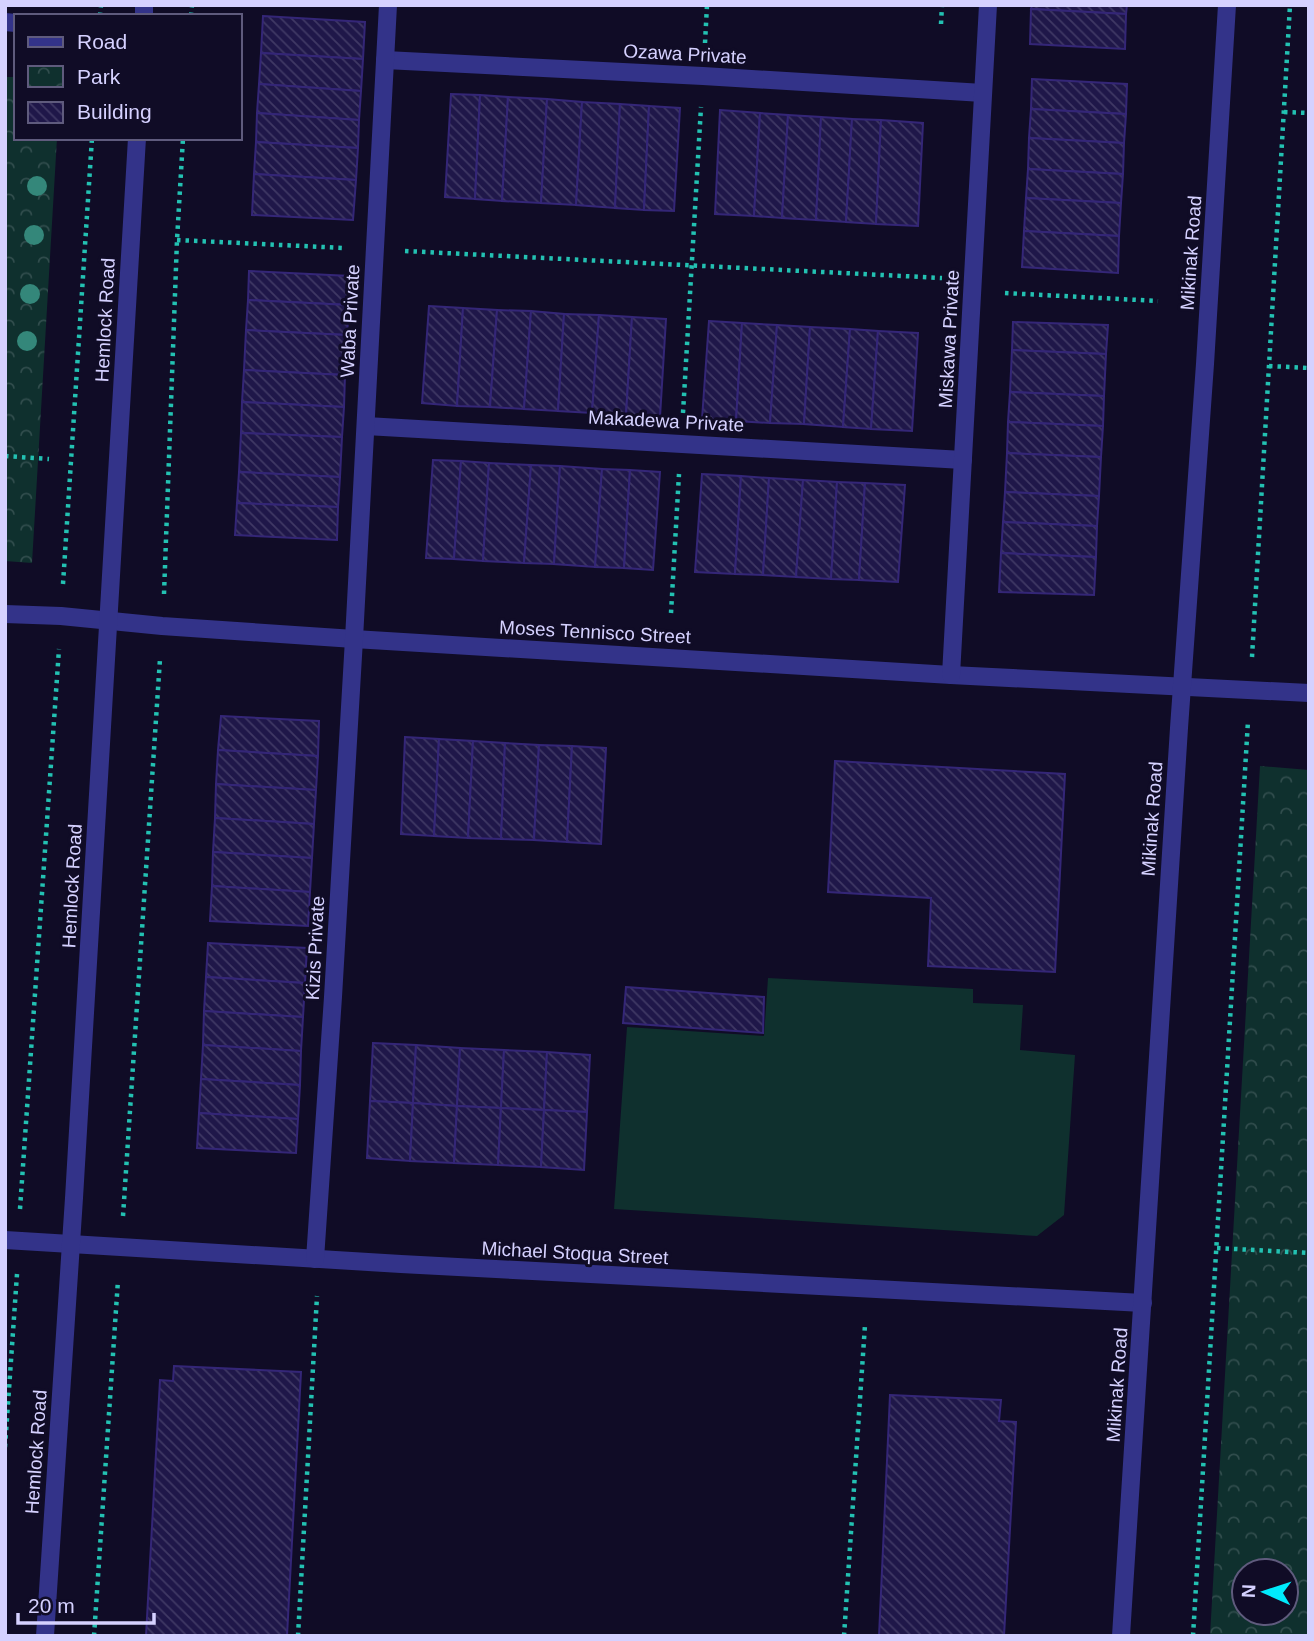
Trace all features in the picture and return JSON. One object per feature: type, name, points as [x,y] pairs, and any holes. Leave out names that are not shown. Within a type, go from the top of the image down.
[{"type":"street","name":"Waba Private","points":[[354,639],[388,5]]},
{"type":"street","name":"Miskawa Private","points":[[951,676],[988,5]]},
{"type":"street","name":"Mikinak Road","points":[[1121,1636],[1227,5]]},
{"type":"street","name":"Ozawa Private","points":[[385,60],[984,93]]},
{"type":"street","name":"Hemlock Road","points":[[46,1636],[136,140]]},
{"type":"street","name":"Makadewa Private","points":[[366,426],[964,460]]},
{"type":"street","name":"Moses Tennisco Street","points":[[5,614],[354,639],[951,676],[1309,694]]},
{"type":"street","name":"Kizis Private","points":[[315,1259],[354,639]]},
{"type":"street","name":"Michael Stoqua Street","points":[[12,1240],[315,1259],[1143,1303]]},
{"type":"path","points":[[671,613],[707,5]]},
{"type":"path","points":[[941,24],[942,5]]},
{"type":"path","points":[[1193,1636],[1290,5]]},
{"type":"path","points":[[1284,112],[1309,113]]},
{"type":"path","points":[[5,1447],[12,1240],[61,617],[92,140]]},
{"type":"path","points":[[94,1636],[165,584],[183,140]]},
{"type":"path","points":[[177,240],[692,265],[1158,301]]},
{"type":"path","points":[[1269,366],[1309,368]]},
{"type":"path","points":[[5,456],[49,459]]},
{"type":"path","points":[[1217,1248],[1309,1253]]},
{"type":"path","points":[[298,1636],[317,1296]]},
{"type":"path","points":[[844,1636],[865,1325]]},
{"type":"green space","points":[[5,77],[14,77],[14,140],[57,140],[32,563],[5,561]]},
{"type":"green space","points":[[1260,766],[1309,770],[1309,1636],[1210,1636]]},
{"type":"green space","points":[[768,978],[973,989],[973,1003],[1023,1005],[1020,1050],[1075,1055],[1064,1215],[1037,1236],[614,1209],[627,1027],[764,1036]]},
{"type":"building","points":[[1032,5],[1127,5],[1126,14],[1031,9]]},
{"type":"building","points":[[1031,9],[1126,14],[1125,49],[1030,44]]},
{"type":"building","points":[[263,16],[365,22],[363,59],[261,53]]},
{"type":"building","points":[[261,53],[363,59],[361,91],[259,84]]},
{"type":"building","points":[[1032,79],[1127,84],[1126,114],[1031,109]]},
{"type":"building","points":[[259,84],[361,91],[359,120],[257,113]]},
{"type":"building","points":[[451,94],[480,95],[475,199],[445,197]]},
{"type":"building","points":[[480,95],[508,97],[502,201],[475,199]]},
{"type":"building","points":[[508,97],[547,99],[541,203],[502,201]]},
{"type":"building","points":[[547,99],[582,102],[576,205],[541,203]]},
{"type":"building","points":[[582,102],[620,104],[615,208],[576,205]]},
{"type":"building","points":[[620,104],[649,106],[644,210],[615,208]]},
{"type":"building","points":[[649,106],[680,108],[674,211],[644,210]]},
{"type":"building","points":[[1031,109],[1126,114],[1124,143],[1029,138]]},
{"type":"building","points":[[720,110],[760,113],[754,216],[715,214]]},
{"type":"building","points":[[257,113],[359,120],[358,148],[256,142]]},
{"type":"building","points":[[760,113],[788,115],[782,218],[754,216]]},
{"type":"building","points":[[788,115],[821,117],[816,220],[782,218]]},
{"type":"building","points":[[821,117],[852,119],[846,222],[816,220]]},
{"type":"building","points":[[852,119],[881,120],[876,224],[846,222]]},
{"type":"building","points":[[881,120],[923,123],[918,226],[876,224]]},
{"type":"building","points":[[1029,138],[1124,143],[1123,174],[1028,169]]},
{"type":"building","points":[[256,142],[358,148],[356,180],[254,174]]},
{"type":"building","points":[[1028,169],[1123,174],[1121,203],[1026,198]]},
{"type":"building","points":[[254,174],[356,180],[353,220],[252,215]]},
{"type":"building","points":[[1026,198],[1121,203],[1119,236],[1024,231]]},
{"type":"building","points":[[1024,231],[1119,236],[1118,273],[1022,267]]},
{"type":"building","points":[[249,271],[350,276],[349,305],[248,300]]},
{"type":"building","points":[[248,300],[349,305],[347,335],[246,330]]},
{"type":"building","points":[[429,306],[463,308],[457,406],[422,403]]},
{"type":"building","points":[[463,308],[497,310],[490,407],[457,406]]},
{"type":"building","points":[[497,310],[531,311],[524,409],[490,407]]},
{"type":"building","points":[[531,311],[564,314],[558,411],[524,409]]},
{"type":"building","points":[[564,314],[599,315],[592,413],[558,411]]},
{"type":"building","points":[[599,315],[632,317],[626,415],[592,413]]},
{"type":"building","points":[[632,317],[666,319],[660,417],[626,415]]},
{"type":"building","points":[[709,321],[742,323],[736,421],[702,419]]},
{"type":"building","points":[[1013,322],[1108,325],[1106,354],[1012,350]]},
{"type":"building","points":[[742,323],[777,325],[770,423],[736,421]]},
{"type":"building","points":[[777,325],[810,327],[804,424],[770,423]]},
{"type":"building","points":[[810,327],[850,329],[843,427],[804,424]]},
{"type":"building","points":[[850,329],[878,331],[871,429],[843,427]]},
{"type":"building","points":[[246,330],[347,335],[345,375],[244,370]]},
{"type":"building","points":[[878,331],[918,333],[912,431],[871,429]]},
{"type":"building","points":[[1012,350],[1106,354],[1104,396],[1010,392]]},
{"type":"building","points":[[244,370],[345,375],[344,407],[242,402]]},
{"type":"building","points":[[1010,392],[1104,396],[1103,426],[1008,422]]},
{"type":"building","points":[[242,402],[344,407],[342,437],[241,433]]},
{"type":"building","points":[[1008,422],[1103,426],[1101,457],[1007,453]]},
{"type":"building","points":[[241,433],[342,437],[340,477],[239,472]]},
{"type":"building","points":[[1007,453],[1101,457],[1099,496],[1005,492]]},
{"type":"building","points":[[433,460],[461,461],[454,559],[426,558]]},
{"type":"building","points":[[461,461],[489,463],[483,561],[454,559]]},
{"type":"building","points":[[489,463],[531,465],[524,563],[483,561]]},
{"type":"building","points":[[531,465],[560,466],[554,564],[524,563]]},
{"type":"building","points":[[560,466],[602,469],[595,567],[554,564]]},
{"type":"building","points":[[602,469],[630,470],[624,568],[595,567]]},
{"type":"building","points":[[630,470],[660,472],[653,570],[624,568]]},
{"type":"building","points":[[239,472],[340,477],[338,507],[237,503]]},
{"type":"building","points":[[702,474],[741,476],[735,574],[695,572]]},
{"type":"building","points":[[741,476],[769,478],[763,575],[735,574]]},
{"type":"building","points":[[769,478],[803,480],[796,577],[763,575]]},
{"type":"building","points":[[803,480],[837,482],[831,579],[796,577]]},
{"type":"building","points":[[837,482],[865,483],[859,580],[831,579]]},
{"type":"building","points":[[865,483],[905,485],[898,582],[859,580]]},
{"type":"building","points":[[1005,492],[1099,496],[1097,526],[1003,522]]},
{"type":"building","points":[[237,503],[338,507],[337,540],[235,535]]},
{"type":"building","points":[[1003,522],[1097,526],[1096,557],[1001,553]]},
{"type":"building","points":[[1001,553],[1096,557],[1094,595],[999,592]]},
{"type":"building","points":[[221,716],[319,721],[318,756],[218,750]]},
{"type":"building","points":[[405,737],[439,739],[434,836],[401,834]]},
{"type":"building","points":[[439,739],[473,741],[468,838],[434,836]]},
{"type":"building","points":[[473,741],[505,743],[501,839],[468,838]]},
{"type":"building","points":[[505,743],[539,745],[534,840],[501,839]]},
{"type":"building","points":[[539,745],[572,746],[567,842],[534,840]]},
{"type":"building","points":[[572,746],[606,748],[601,844],[567,842]]},
{"type":"building","points":[[218,750],[318,756],[316,790],[216,784]]},
{"type":"building","points":[[835,761],[1065,774],[1055,972],[928,966],[931,898],[828,892]]},
{"type":"building","points":[[216,784],[316,790],[314,824],[215,818]]},
{"type":"building","points":[[215,818],[314,824],[312,858],[213,852]]},
{"type":"building","points":[[213,852],[312,858],[310,892],[212,886]]},
{"type":"building","points":[[212,886],[310,892],[308,926],[210,921]]},
{"type":"building","points":[[208,943],[307,948],[305,983],[206,977]]},
{"type":"building","points":[[206,977],[305,983],[303,1017],[204,1011]]},
{"type":"building","points":[[626,987],[764,997],[763,1033],[623,1023]]},
{"type":"building","points":[[204,1011],[303,1017],[301,1051],[203,1045]]},
{"type":"building","points":[[373,1043],[416,1045],[413,1103],[370,1101]]},
{"type":"building","points":[[203,1045],[301,1051],[300,1085],[201,1079]]},
{"type":"building","points":[[416,1045],[460,1048],[457,1106],[413,1103]]},
{"type":"building","points":[[460,1048],[504,1050],[501,1108],[457,1106]]},
{"type":"building","points":[[504,1050],[547,1052],[544,1110],[501,1108]]},
{"type":"building","points":[[547,1052],[590,1055],[587,1112],[544,1110]]},
{"type":"building","points":[[201,1079],[300,1085],[298,1119],[199,1113]]},
{"type":"building","points":[[370,1101],[413,1103],[410,1161],[367,1158]]},
{"type":"building","points":[[413,1103],[457,1106],[454,1163],[410,1161]]},
{"type":"building","points":[[457,1106],[501,1108],[498,1165],[454,1163]]},
{"type":"building","points":[[501,1108],[544,1110],[541,1167],[498,1165]]},
{"type":"building","points":[[544,1110],[587,1112],[584,1170],[541,1167]]},
{"type":"building","points":[[199,1113],[298,1119],[296,1153],[197,1148]]},
{"type":"building","points":[[174,1366],[301,1372],[287,1636],[146,1636],[160,1380],[173,1381]]},
{"type":"building","points":[[890,1395],[1001,1400],[999,1421],[1016,1422],[1004,1636],[879,1636]]}]
